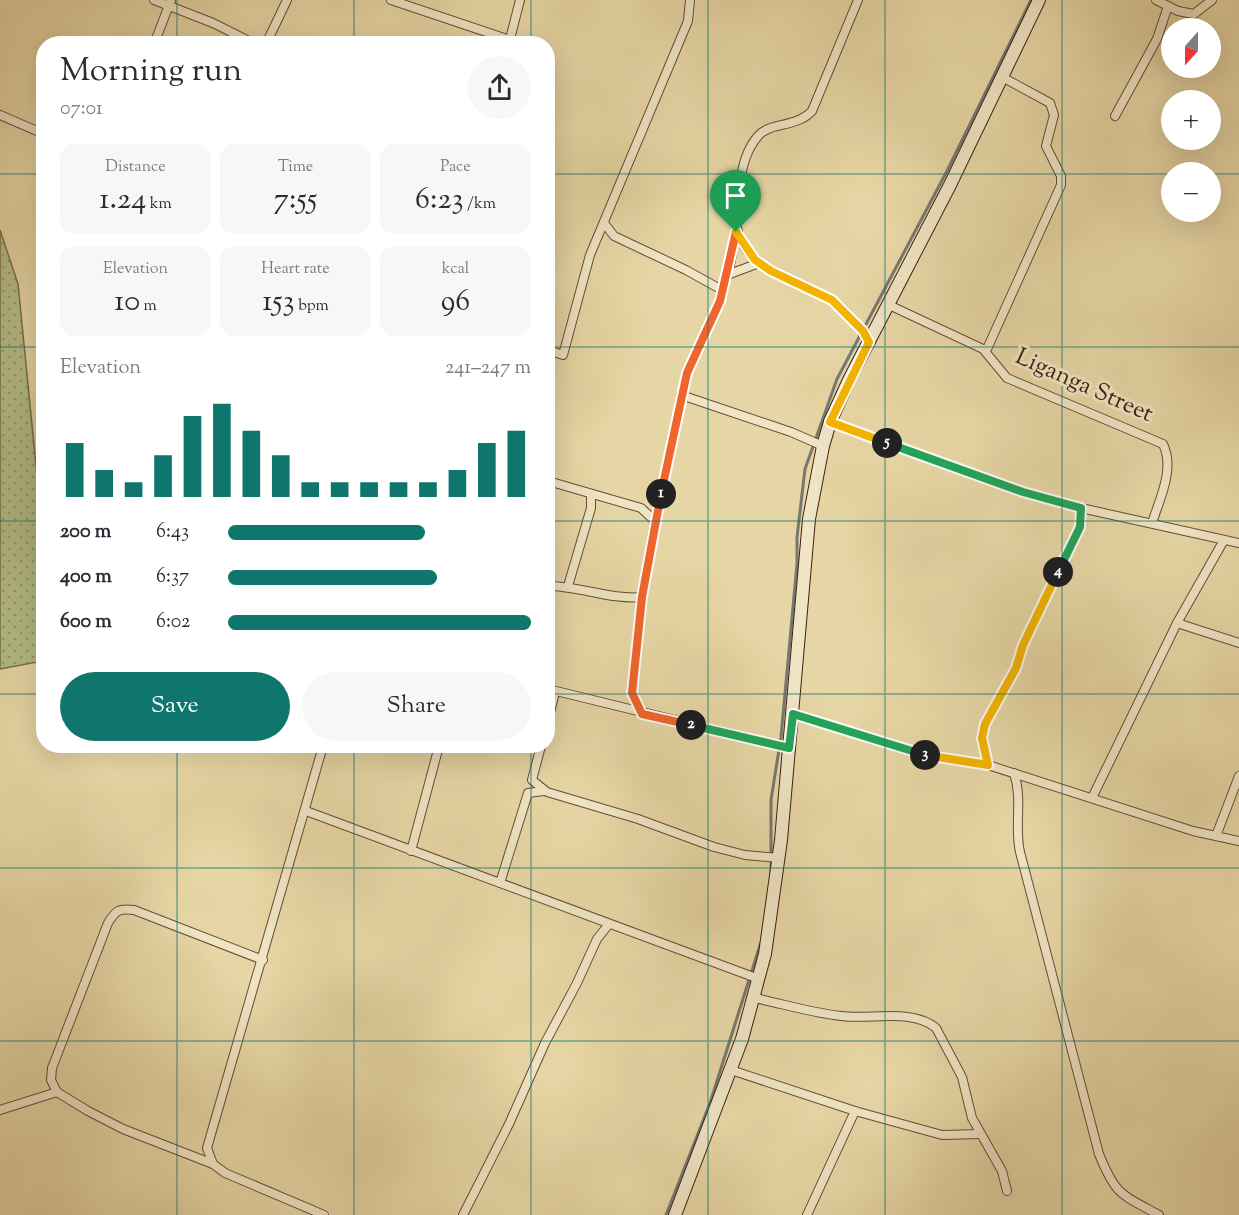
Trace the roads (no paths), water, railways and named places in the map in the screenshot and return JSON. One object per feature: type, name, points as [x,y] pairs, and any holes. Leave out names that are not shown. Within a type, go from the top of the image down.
[{"type":"main road","points":[[675,1215],[731,1070],[759,979],[779,858],[809,519],[830,422],[1039,0]]},
{"type":"street","points":[[154,0],[170,2],[239,36]]},
{"type":"street","points":[[270,36],[287,0]]},
{"type":"street","points":[[391,0],[493,36]]},
{"type":"street","points":[[511,36],[520,0]]},
{"type":"street","points":[[555,352],[563,355],[590,255],[688,21],[690,0]]},
{"type":"street","points":[[642,714],[632,693],[642,597],[655,520],[687,373],[717,310],[727,275],[736,232],[735,208],[744,161],[751,146],[761,133],[798,123],[812,111],[858,0]]},
{"type":"street","points":[[1156,0],[1194,14],[1212,0]]},
{"type":"street","points":[[157,36],[170,2]]},
{"type":"street","points":[[1114,116],[1157,39],[1168,6]]},
{"type":"street","points":[[987,349],[1061,185],[1061,176],[1046,146],[1054,115],[1050,103],[1002,77]]},
{"type":"street","points":[[0,115],[36,131]]},
{"type":"street","points":[[604,223],[614,236],[722,290]]},
{"type":"street","points":[[736,232],[759,263],[832,300],[863,331],[869,342]]},
{"type":"street","points":[[727,275],[759,263]]},
{"type":"street","name":"Liganga Street","points":[[889,305],[983,349],[1006,378],[1163,444],[1168,470],[1152,523]]},
{"type":"street","points":[[681,395],[791,432],[823,446]]},
{"type":"street","points":[[830,422],[1023,492],[1081,508],[1239,543]]},
{"type":"street","points":[[555,483],[641,508],[655,520]]},
{"type":"street","points":[[568,586],[591,508],[591,495]]},
{"type":"street","points":[[988,765],[982,738],[985,724],[1016,668],[1023,645],[1080,527],[1081,508]]},
{"type":"street","points":[[1092,798],[1177,623],[1224,540]]},
{"type":"street","points":[[555,586],[568,586],[620,598],[642,597]]},
{"type":"street","points":[[1177,623],[1239,643]]},
{"type":"street","points":[[555,691],[619,709],[789,748]]},
{"type":"street","points":[[619,709],[632,693]]},
{"type":"street","points":[[793,714],[909,751],[988,765],[1216,836],[1239,841]]},
{"type":"street","points":[[213,1164],[207,1148],[208,1137],[263,960],[321,753]]},
{"type":"street","points":[[411,851],[437,753]]},
{"type":"street","points":[[500,883],[539,753]]},
{"type":"street","points":[[1014,773],[1019,787],[1017,831],[1022,860],[1099,1154],[1111,1185],[1123,1196],[1159,1215]]},
{"type":"street","points":[[1216,836],[1239,776]]},
{"type":"street","points":[[532,780],[547,792]]},
{"type":"street","points":[[528,793],[537,790],[547,792],[638,819],[733,853],[779,858]]},
{"type":"street","points":[[306,811],[759,979]]},
{"type":"street","points":[[263,960],[134,910],[122,908],[116,911],[55,1055],[51,1080],[57,1092],[123,1130],[213,1164],[225,1173],[322,1214]]},
{"type":"street","points":[[463,1215],[510,1124],[545,1042],[578,983],[597,939],[609,924]]},
{"type":"street","points":[[755,998],[841,1016],[915,1019],[931,1023],[936,1028],[962,1077],[972,1118],[1002,1171],[1007,1191]]},
{"type":"street","points":[[731,1070],[855,1111],[942,1135],[980,1134]]},
{"type":"street","points":[[0,1110],[57,1092]]},
{"type":"street","points":[[807,1215],[855,1111]]},
{"type":"waterway","points":[[771,873],[771,800],[781,737],[797,564],[797,537],[805,469],[837,379],[947,171],[1031,0]]},
{"type":"waterway","points":[[666,1215],[710,1103],[761,942]]}]
